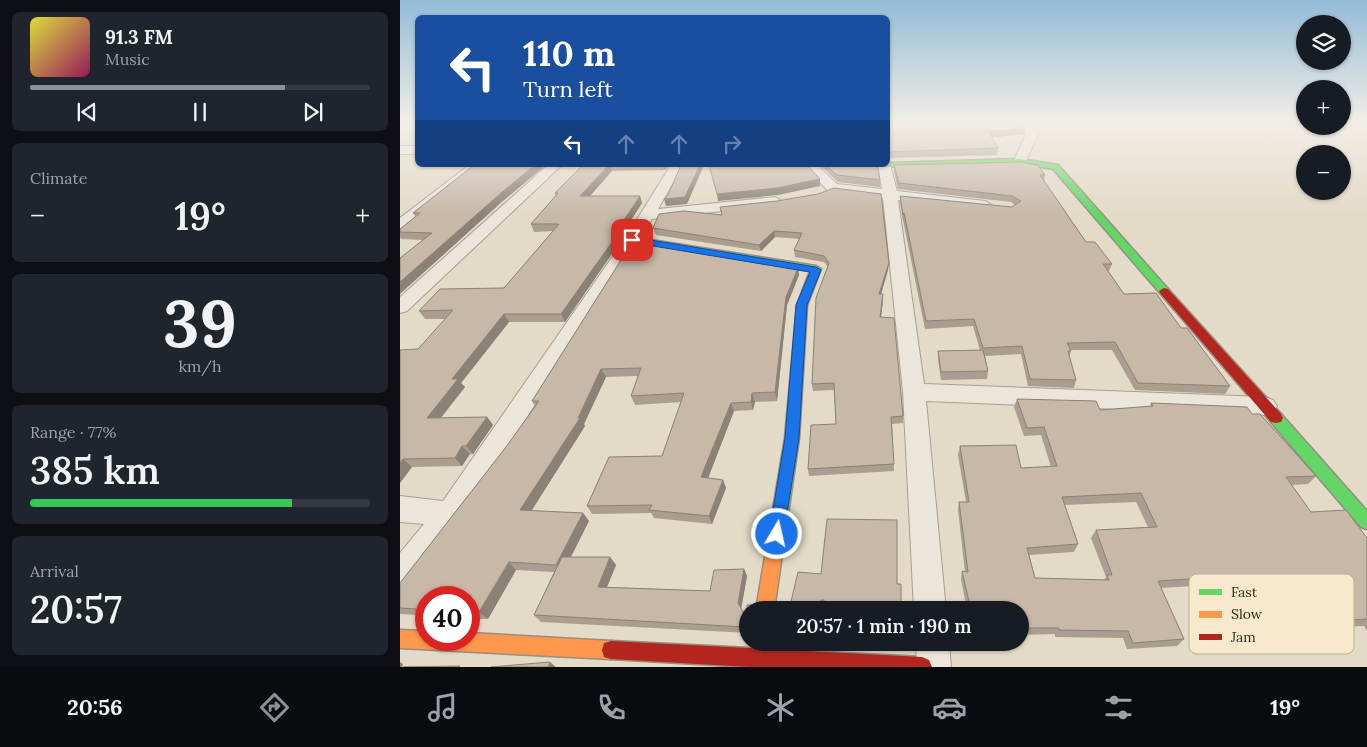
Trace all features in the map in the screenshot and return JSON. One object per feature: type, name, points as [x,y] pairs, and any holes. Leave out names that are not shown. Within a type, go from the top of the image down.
[{"type":"street","points":[[1020,161],[1023,154]]},
{"type":"street","points":[[890,165],[1020,161],[1054,167],[1367,522]]},
{"type":"street","points":[[400,225],[474,167]]},
{"type":"street","points":[[400,307],[554,167]]},
{"type":"street","points":[[400,576],[450,514],[632,240],[675,167]]},
{"type":"street","points":[[812,167],[833,188]]},
{"type":"street","points":[[884,167],[890,193],[914,392],[929,601]]},
{"type":"street","points":[[818,194],[833,188],[1001,207]]},
{"type":"street","points":[[647,215],[786,199]]},
{"type":"street","points":[[632,240],[816,270],[802,305],[792,438],[766,601]]},
{"type":"street","points":[[914,392],[1265,406]]},
{"type":"street","points":[[400,508],[450,514]]},
{"type":"street","points":[[400,639],[739,650]]},
{"type":"street","points":[[758,651],[922,667]]},
{"type":"street","points":[[933,651],[934,667]]},
{"type":"building","points":[[1021,162],[1038,165],[1045,175],[1040,175],[1086,242],[1095,242],[1112,264],[1103,264],[1124,294],[1156,293],[1181,328],[1187,328],[1230,386],[1138,383],[1115,342],[1067,343],[1071,351],[1068,351],[1076,380],[1030,379],[1022,346],[983,348],[974,319],[926,321],[900,196],[1012,207],[1021,201],[1012,196],[899,183],[894,165]]},
{"type":"building","points":[[471,167],[533,167],[400,282],[400,258],[432,233],[400,232],[400,229],[420,213],[413,213]]},
{"type":"building","points":[[581,167],[607,167],[580,196],[640,196],[616,232],[617,235],[561,314],[504,314],[452,379],[458,379],[427,418],[487,417],[466,446],[462,446],[455,458],[403,459],[400,463],[400,350],[418,349],[453,310],[419,311],[440,289],[504,288],[559,224],[531,224],[558,193],[555,193]]},
{"type":"building","points":[[680,167],[699,167],[685,197],[664,199],[668,195]]},
{"type":"building","points":[[710,167],[809,167],[820,179],[777,188],[717,194]]},
{"type":"building","points":[[828,167],[877,167],[880,180],[837,175]]},
{"type":"building","points":[[834,188],[881,194],[889,263],[879,294],[883,294],[880,317],[894,318],[903,416],[891,417],[894,464],[808,469],[811,425],[836,424],[834,383],[812,384],[816,298],[829,263],[824,256],[794,250],[802,233],[774,231],[759,245],[653,228],[659,214],[684,211],[722,215],[720,207],[777,201],[818,194]]},
{"type":"building","points":[[633,241],[798,268],[786,297],[775,392],[752,393],[751,402],[731,403],[701,477],[723,480],[709,516],[649,510],[652,505],[587,506],[609,457],[662,456],[684,393],[631,396],[641,368],[601,369],[578,418],[580,418],[520,510],[583,513],[556,565],[509,562],[480,610],[480,586],[415,586],[415,609],[400,608],[400,583],[506,447],[539,401],[532,401]]},
{"type":"building","points":[[983,350],[988,371],[941,372],[938,351]]},
{"type":"building","points":[[1017,399],[1096,401],[1100,410],[1153,406],[1151,403],[1247,407],[1252,414],[1260,414],[1316,476],[1286,477],[1311,512],[1346,510],[1367,538],[1367,619],[1354,620],[1354,574],[1189,574],[1189,579],[1158,581],[1184,639],[1133,643],[1128,631],[1029,628],[1029,601],[969,601],[962,571],[968,572],[959,502],[969,502],[960,446],[1016,445],[1021,468],[1057,466],[1044,427],[1027,428]],"holes":[[[1141,493],[1157,527],[1096,530],[1112,575],[1107,575],[1109,580],[1035,578],[1027,548],[1078,544],[1062,497]]]},
{"type":"building","points":[[827,519],[897,520],[897,584],[901,584],[901,601],[791,601],[798,572],[821,574]]},
{"type":"building","points":[[562,557],[610,557],[598,587],[710,591],[714,570],[744,569],[738,603],[739,627],[534,615]]},
{"type":"building","points":[[550,662],[548,667],[491,667]]},
{"type":"building","points":[[460,666],[459,667],[403,667]]},
{"type":"traffic: fast","points":[[890,165],[1020,161],[1055,167],[1164,291]]},
{"type":"traffic: fast","points":[[632,240],[816,269],[802,305],[792,438],[779,521]]},
{"type":"traffic: fast","points":[[1276,418],[1367,522]]},
{"type":"traffic: slow","points":[[766,601],[779,521]]},
{"type":"traffic: slow","points":[[400,639],[611,650]]},
{"type":"traffic: jam","points":[[1164,291],[1276,418]]},
{"type":"traffic: jam","points":[[611,650],[922,667]]},
{"type":"route","points":[[632,240],[816,270],[802,305],[792,438],[777,534]]}]
